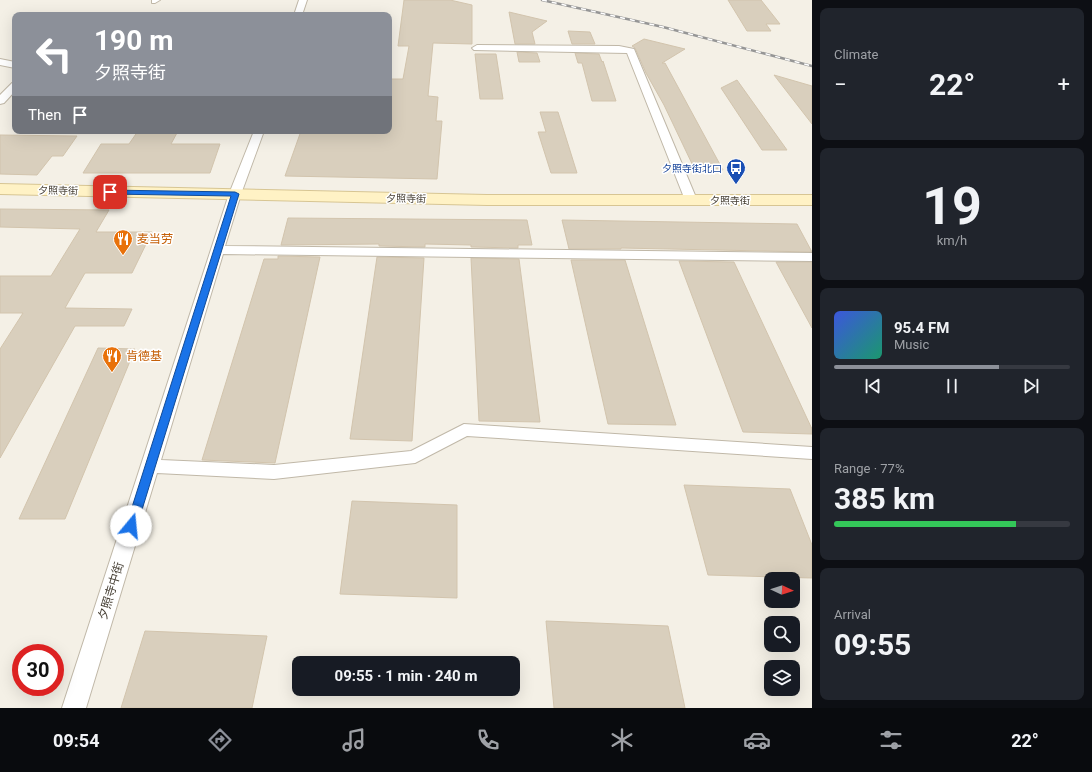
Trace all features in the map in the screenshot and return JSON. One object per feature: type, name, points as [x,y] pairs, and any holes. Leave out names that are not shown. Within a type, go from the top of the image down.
[{"type":"street","points":[[299,12],[303,0]]},
{"type":"street","points":[[477,48],[619,49],[631,51],[691,200]]},
{"type":"street","points":[[0,62],[12,64]]},
{"type":"street","points":[[0,101],[12,88]]},
{"type":"street","name":"夕照寺中街","points":[[74,708],[235,194],[258,134]]},
{"type":"street","name":"夕照寺街","points":[[0,189],[487,200],[812,201]]},
{"type":"street","points":[[218,250],[812,257]]},
{"type":"street","points":[[150,466],[274,472],[415,457],[464,430],[812,453]]},
{"type":"building","points":[[404,0],[450,0],[472,5],[472,44],[433,43],[428,96],[438,97],[436,121],[442,121],[437,179],[285,176],[300,134],[392,134],[392,79],[403,79],[409,46],[398,46]]},
{"type":"building","points":[[728,0],[761,0],[780,24],[766,24],[771,31],[747,31]]},
{"type":"building","points":[[509,12],[547,21],[532,32],[535,44],[515,44]]},
{"type":"building","points":[[568,31],[590,32],[595,44],[572,44]]},
{"type":"building","points":[[644,39],[685,49],[662,63],[665,63],[723,170],[695,170],[664,105],[646,73],[635,48],[632,46]]},
{"type":"building","points":[[517,52],[537,53],[540,62],[519,62]]},
{"type":"building","points":[[575,53],[599,54],[602,62],[603,61],[616,101],[592,101],[582,63],[578,63]]},
{"type":"building","points":[[475,54],[496,54],[503,99],[480,99]]},
{"type":"building","points":[[774,75],[812,86],[812,124]]},
{"type":"building","points":[[737,80],[787,150],[762,150],[721,88]]},
{"type":"building","points":[[540,112],[558,112],[577,173],[551,173],[538,132],[546,132]]},
{"type":"building","points":[[136,134],[176,134],[171,144],[220,144],[210,173],[83,173],[101,144],[129,144]]},
{"type":"building","points":[[0,135],[77,136],[63,156],[52,156],[37,175],[0,174]]},
{"type":"building","points":[[0,209],[109,210],[96,232],[152,232],[132,273],[85,273],[65,308],[132,309],[124,326],[75,326],[0,458],[0,349],[23,313],[0,313],[0,276],[51,276],[80,229],[0,227]]},
{"type":"building","points":[[288,218],[527,220],[532,245],[518,245],[518,248],[425,244],[425,247],[379,246],[379,244],[281,245]]},
{"type":"building","points":[[562,220],[797,224],[812,252],[621,248],[569,249]]},
{"type":"building","points":[[278,256],[320,257],[275,463],[202,460],[264,259],[278,259]]},
{"type":"building","points":[[377,257],[424,258],[412,441],[350,439]]},
{"type":"building","points":[[471,258],[519,259],[540,422],[479,421]]},
{"type":"building","points":[[571,260],[625,260],[676,425],[608,424]]},
{"type":"building","points":[[679,261],[734,262],[812,429],[812,434],[743,432]]},
{"type":"building","points":[[776,262],[812,262],[812,328]]},
{"type":"building","points":[[98,348],[135,349],[65,519],[19,519]]},
{"type":"building","points":[[684,485],[790,489],[812,545],[812,578],[800,578],[800,572],[764,572],[764,577],[708,575]]},
{"type":"building","points":[[352,501],[457,505],[457,598],[340,594]]},
{"type":"building","points":[[546,621],[668,626],[685,708],[554,708]]},
{"type":"building","points":[[145,631],[267,636],[252,708],[121,708]]},
{"type":"railway","points":[[542,0],[663,27],[812,66]]},
{"type":"place","name":"夕照寺街北口","points":[[736,185]]},
{"type":"place","name":"麦当劳","points":[[123,256]]},
{"type":"place","name":"肯德基","points":[[112,373]]},
{"type":"route","points":[[110,192],[235,194],[131,526]]}]
